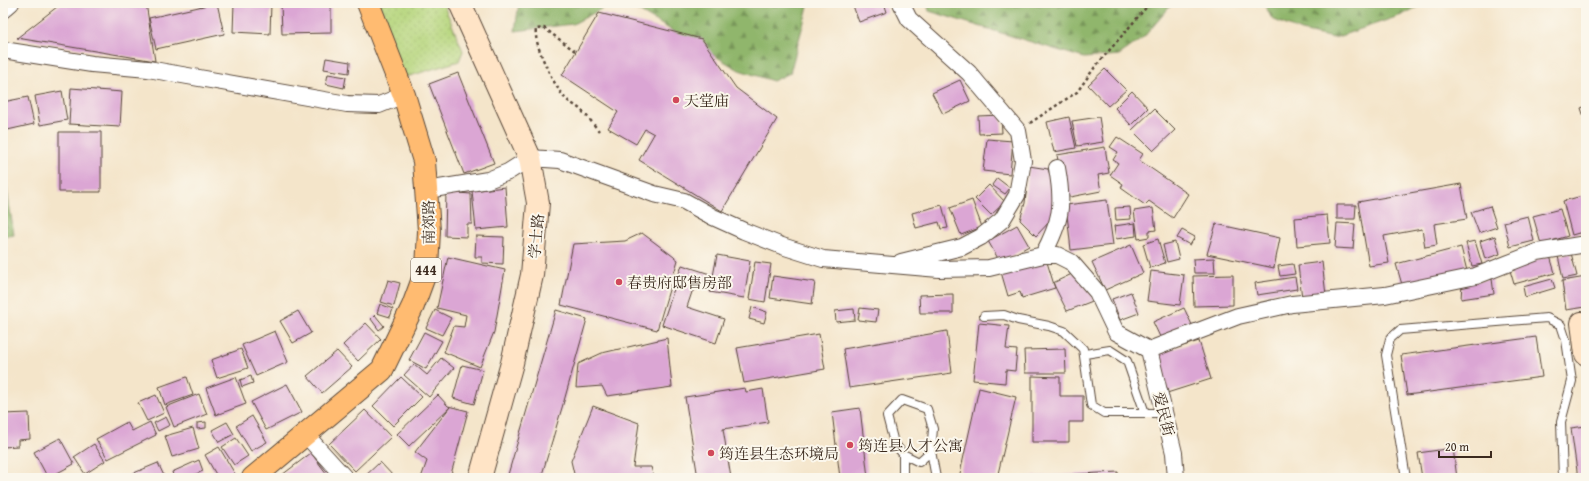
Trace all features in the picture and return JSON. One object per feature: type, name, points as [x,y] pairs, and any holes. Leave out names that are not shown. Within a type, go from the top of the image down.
[{"type":"main road","name":"南郊路","points":[[253,478],[382,370],[412,306],[427,268],[430,231],[424,161],[404,94],[368,3]]},
{"type":"main road","name":"学士路","points":[[460,3],[530,158],[538,202],[532,275],[512,363],[480,478]]},
{"type":"main road","points":[[1582,323],[1586,354]]},
{"type":"street","points":[[3,10],[11,3]]},
{"type":"street","points":[[890,265],[962,246],[981,236],[1002,220],[1017,195],[1023,161],[1018,131],[969,73],[909,19],[901,3]]},
{"type":"street","points":[[3,50],[92,64],[148,69],[347,104],[379,105],[404,94]]},
{"type":"street","points":[[427,190],[488,180],[508,172],[530,158],[564,161],[654,194],[684,201],[713,217],[750,233],[782,246],[823,259],[940,269],[989,268],[1043,255],[1057,255],[1071,262],[1097,292],[1116,332],[1149,350],[1199,330],[1246,315],[1292,304],[1385,295],[1468,278],[1537,252],[1586,244]]},
{"type":"street","points":[[1043,255],[1053,236],[1060,210],[1061,193],[1057,168]]},
{"type":"street","name":"爱民街","points":[[1149,350],[1174,453],[1176,478]]},
{"type":"street","points":[[305,434],[345,478]]},
{"type":"lane","points":[[984,316],[1004,315],[1018,320],[1050,326],[1064,331],[1083,349],[1091,405],[1104,413],[1164,413]]},
{"type":"lane","points":[[1406,478],[1386,355],[1390,339],[1400,330],[1547,318],[1561,326],[1566,340],[1572,381],[1561,422],[1563,478]]},
{"type":"lane","points":[[1084,354],[1110,350],[1127,361],[1145,413]]},
{"type":"lane","points":[[931,451],[919,462],[903,454],[894,444],[887,416],[902,400],[927,409],[933,429],[931,451],[936,478]]},
{"type":"lane","points":[[903,454],[903,478]]},
{"type":"path","points":[[1018,131],[1077,92],[1095,67],[1150,3]]},
{"type":"path","points":[[575,51],[544,28],[536,29],[535,36],[540,51],[564,97],[583,112],[599,131]]},
{"type":"green space","points":[[379,3],[443,3],[463,51],[459,61],[403,78]]},
{"type":"green space","points":[[519,3],[809,3],[790,73],[773,81],[739,70],[632,7],[607,6],[573,24],[515,31]]},
{"type":"green space","points":[[927,3],[1173,3],[1143,38],[1119,55],[1084,58],[929,11]]},
{"type":"green space","points":[[1264,3],[1425,3],[1402,15],[1334,38],[1301,31],[1272,19]]},
{"type":"green space","points":[[4,171],[14,235],[3,237],[3,172]]},
{"type":"building","points":[[62,3],[146,3],[155,61],[17,38]]},
{"type":"building","points":[[217,3],[224,34],[156,49],[149,18]]},
{"type":"building","points":[[234,3],[271,3],[270,34],[233,32]]},
{"type":"building","points":[[281,3],[331,3],[331,33],[282,34]]},
{"type":"building","points":[[852,3],[884,3],[887,12],[859,22]]},
{"type":"building","name":"天堂庙","points":[[599,13],[702,39],[736,88],[777,119],[722,211],[639,160],[654,134],[645,129],[636,144],[608,128],[618,112],[562,75]]},
{"type":"building","points":[[326,58],[350,62],[349,73],[324,69]]},
{"type":"building","points":[[1105,69],[1126,90],[1108,106],[1088,85]]},
{"type":"building","points":[[458,73],[494,163],[464,174],[429,84]]},
{"type":"building","points":[[328,74],[346,77],[344,88],[326,84]]},
{"type":"building","points":[[960,80],[970,101],[943,114],[932,93]]},
{"type":"building","points":[[71,88],[122,92],[120,127],[69,124]]},
{"type":"building","points":[[62,91],[67,120],[40,125],[35,96]]},
{"type":"building","points":[[1132,91],[1148,108],[1131,125],[1115,108]]},
{"type":"building","points":[[28,97],[34,124],[3,131],[3,102]]},
{"type":"building","points":[[1586,106],[1586,123],[1581,108]]},
{"type":"building","points":[[1154,109],[1175,130],[1153,151],[1132,130]]},
{"type":"building","points":[[1001,115],[1002,133],[979,134],[978,116]]},
{"type":"building","points":[[1069,117],[1076,148],[1054,152],[1047,122]]},
{"type":"building","points":[[1099,117],[1103,142],[1077,146],[1072,121]]},
{"type":"building","points":[[59,132],[101,132],[101,192],[59,192]]},
{"type":"building","points":[[1117,137],[1143,154],[1139,160],[1188,194],[1173,218],[1149,201],[1145,205],[1121,188],[1123,184],[1110,175],[1118,163],[1113,160],[1118,152],[1110,147]]},
{"type":"building","points":[[987,139],[1013,141],[1010,174],[983,171]]},
{"type":"building","points":[[1105,147],[1109,173],[1098,175],[1101,191],[1065,198],[1057,155]]},
{"type":"building","points":[[1029,166],[1048,169],[1059,201],[1052,219],[1036,236],[1020,220],[1025,203]]},
{"type":"building","points":[[997,178],[1010,188],[1005,194],[992,185]]},
{"type":"building","points":[[1461,184],[1467,219],[1434,224],[1437,245],[1425,247],[1422,229],[1384,236],[1389,263],[1369,266],[1358,202]]},
{"type":"building","points":[[989,185],[1005,202],[991,215],[975,199]]},
{"type":"building","points":[[505,187],[508,227],[476,230],[472,191]]},
{"type":"building","points":[[446,192],[471,194],[472,224],[467,224],[467,237],[445,236]]},
{"type":"building","points":[[1586,195],[1586,231],[1572,235],[1563,201]]},
{"type":"building","points":[[972,200],[982,227],[961,235],[950,208]]},
{"type":"building","points":[[1107,200],[1113,245],[1071,250],[1066,205]]},
{"type":"building","points":[[942,205],[948,228],[941,229],[939,222],[916,228],[912,213]]},
{"type":"building","points":[[1337,205],[1356,205],[1355,219],[1337,219]]},
{"type":"building","points":[[1490,206],[1497,227],[1479,233],[1471,212]]},
{"type":"building","points":[[1130,207],[1131,219],[1116,220],[1115,208]]},
{"type":"building","points":[[1153,208],[1156,230],[1149,231],[1149,237],[1138,239],[1134,211]]},
{"type":"building","points":[[1560,209],[1568,236],[1541,244],[1533,216]]},
{"type":"building","points":[[1327,215],[1330,243],[1297,246],[1295,218]]},
{"type":"building","points":[[1528,216],[1534,241],[1510,247],[1504,222]]},
{"type":"building","points":[[1135,223],[1136,236],[1116,239],[1114,226]]},
{"type":"building","points":[[1337,223],[1355,224],[1353,249],[1335,248]]},
{"type":"building","points":[[1216,224],[1280,238],[1274,268],[1207,254]]},
{"type":"building","points":[[1017,225],[1029,246],[1000,262],[988,241]]},
{"type":"building","points":[[1182,230],[1195,237],[1190,245],[1177,238]]},
{"type":"building","name":"春贵府邸售房部","points":[[642,233],[678,260],[657,330],[561,305],[573,244],[625,241]]},
{"type":"building","points":[[476,236],[504,237],[503,264],[482,263],[482,257],[475,257]]},
{"type":"building","points":[[1495,236],[1500,254],[1485,259],[1480,241]]},
{"type":"building","points":[[1158,239],[1165,263],[1150,268],[1143,244]]},
{"type":"building","points":[[1475,241],[1482,264],[1472,266],[1466,243]]},
{"type":"building","points":[[1175,242],[1179,259],[1167,262],[1163,245]]},
{"type":"building","points":[[1131,245],[1143,273],[1105,290],[1092,262]]},
{"type":"building","points":[[1461,247],[1467,271],[1403,288],[1396,264]]},
{"type":"building","points":[[1586,249],[1586,269],[1581,250]]},
{"type":"building","points":[[1571,253],[1577,276],[1563,279],[1558,256]]},
{"type":"building","points":[[717,255],[750,261],[744,298],[710,292]]},
{"type":"building","points":[[1550,256],[1555,273],[1514,284],[1509,267]]},
{"type":"building","points":[[448,257],[505,270],[494,332],[480,367],[444,352],[454,326],[464,327],[466,315],[437,308]]},
{"type":"building","points":[[1214,258],[1215,273],[1194,273],[1193,259]]},
{"type":"building","points":[[1046,259],[1055,288],[1022,298],[1020,292],[1008,296],[1001,272]]},
{"type":"building","points":[[755,262],[771,264],[765,302],[749,299]]},
{"type":"building","points":[[1322,262],[1326,295],[1302,298],[1298,265]]},
{"type":"building","points":[[1293,264],[1295,274],[1280,276],[1278,266]]},
{"type":"building","points":[[682,265],[713,275],[692,292],[687,307],[724,319],[716,343],[662,325]]},
{"type":"building","points":[[1151,271],[1184,275],[1180,305],[1147,301]]},
{"type":"building","points":[[1076,272],[1095,300],[1067,311],[1053,283]]},
{"type":"building","points":[[1233,275],[1233,305],[1194,306],[1193,276]]},
{"type":"building","points":[[773,276],[815,282],[812,304],[770,298]]},
{"type":"building","points":[[1295,277],[1297,289],[1257,295],[1255,283]]},
{"type":"building","points":[[1586,277],[1586,307],[1566,310],[1562,281]]},
{"type":"building","points":[[1492,279],[1494,294],[1461,299],[1462,283]]},
{"type":"building","points":[[1552,279],[1555,288],[1525,297],[1523,287]]},
{"type":"building","points":[[388,280],[400,283],[394,306],[381,302]]},
{"type":"building","points":[[1131,292],[1139,313],[1120,320],[1112,299]]},
{"type":"building","points":[[953,294],[953,313],[920,313],[919,295]]},
{"type":"building","points":[[380,304],[393,309],[390,317],[377,313]]},
{"type":"building","points":[[752,307],[767,312],[764,323],[749,319]]},
{"type":"building","points":[[860,308],[878,310],[876,322],[858,320]]},
{"type":"building","points":[[1184,308],[1193,327],[1162,341],[1153,322]]},
{"type":"building","points":[[854,309],[855,320],[836,322],[835,311]]},
{"type":"building","points":[[435,310],[451,318],[442,335],[426,328]]},
{"type":"building","points":[[556,310],[587,319],[564,401],[541,478],[507,478]]},
{"type":"building","points":[[298,311],[311,333],[293,343],[280,321]]},
{"type":"building","points":[[375,315],[384,326],[379,330],[371,319]]},
{"type":"building","points":[[366,323],[381,339],[358,361],[343,345]]},
{"type":"building","points":[[979,323],[1009,326],[1006,349],[1017,350],[1015,371],[1006,370],[1005,383],[973,380]]},
{"type":"building","points":[[275,331],[288,362],[256,376],[242,345]]},
{"type":"building","points":[[947,331],[952,373],[849,388],[843,349]]},
{"type":"building","points":[[424,332],[442,341],[426,369],[409,360]]},
{"type":"building","points":[[819,334],[825,369],[744,383],[737,348]]},
{"type":"building","points":[[1536,337],[1542,377],[1407,395],[1401,355]]},
{"type":"building","points":[[667,338],[672,387],[607,396],[602,386],[576,388],[578,364],[602,353]]},
{"type":"building","points":[[1199,341],[1211,379],[1167,393],[1154,355]]},
{"type":"building","points":[[241,349],[248,368],[217,378],[211,360]]},
{"type":"building","points":[[1065,349],[1066,373],[1025,373],[1024,350]]},
{"type":"building","points":[[337,351],[352,367],[322,393],[307,376]]},
{"type":"building","points":[[441,358],[454,368],[429,397],[404,375],[414,364],[427,375]]},
{"type":"building","points":[[462,365],[483,370],[474,404],[453,398]]},
{"type":"building","points":[[251,376],[253,383],[242,387],[240,380]]},
{"type":"building","points":[[1032,376],[1060,377],[1060,396],[1083,396],[1083,422],[1069,422],[1069,442],[1032,442]]},
{"type":"building","points":[[187,377],[193,395],[165,405],[159,387]]},
{"type":"building","points":[[236,377],[246,404],[216,415],[206,388]]},
{"type":"building","points":[[401,377],[422,397],[393,426],[373,406]]},
{"type":"building","points":[[287,384],[302,412],[266,430],[251,402]]},
{"type":"building","name":"筠连县生态环境局","points":[[745,388],[746,392],[763,389],[768,422],[723,429],[731,478],[698,478],[685,397]]},
{"type":"building","points":[[979,388],[1016,397],[997,478],[959,478]]},
{"type":"building","points":[[199,394],[207,414],[174,427],[166,407]]},
{"type":"building","points":[[156,395],[164,413],[147,421],[138,403]]},
{"type":"building","points":[[438,395],[448,406],[468,411],[450,478],[421,478],[427,461],[415,452],[450,407],[409,446],[397,434]]},
{"type":"building","points":[[593,406],[639,423],[633,467],[651,467],[654,478],[575,478],[571,461]]},
{"type":"building","name":"筠连县人才公寓","points":[[860,408],[868,478],[840,478],[832,412]]},
{"type":"building","points":[[365,410],[391,437],[355,471],[329,444]]},
{"type":"building","points":[[29,413],[30,439],[18,440],[18,446],[3,447],[3,414]]},
{"type":"building","points":[[252,416],[267,442],[251,451],[236,426]]},
{"type":"building","points":[[166,417],[170,425],[158,431],[154,423]]},
{"type":"building","points":[[127,422],[132,431],[150,422],[156,435],[108,459],[96,439]]},
{"type":"building","points":[[206,422],[206,428],[197,429],[197,423]]},
{"type":"building","points":[[227,422],[234,434],[219,442],[212,430]]},
{"type":"building","points":[[1586,426],[1586,478],[1578,478],[1571,428]]},
{"type":"building","points":[[193,428],[199,449],[172,457],[165,436]]},
{"type":"building","points":[[60,438],[74,464],[48,478],[34,452]]},
{"type":"building","points":[[236,438],[248,456],[234,465],[222,447]]},
{"type":"building","points":[[94,444],[105,461],[85,474],[74,457]]},
{"type":"building","points":[[219,447],[235,474],[228,478],[218,478],[205,455]]},
{"type":"building","points":[[1453,448],[1457,478],[1422,478],[1418,453]]},
{"type":"building","points":[[311,453],[330,478],[278,478]]},
{"type":"building","points":[[199,460],[203,471],[187,478],[174,478],[172,472]]},
{"type":"building","points":[[380,462],[395,478],[363,478]]},
{"type":"building","points":[[158,463],[165,478],[131,478],[129,475]]},
{"type":"building","points":[[1118,472],[1118,478],[1024,478],[1024,477]]},
{"type":"place","name":"天堂庙","points":[[676,100]]},
{"type":"place","name":"春贵府邸售房部","points":[[619,282]]},
{"type":"place","name":"筠连县人才公寓","points":[[850,445]]},
{"type":"place","name":"筠连县生态环境局","points":[[711,453]]}]
